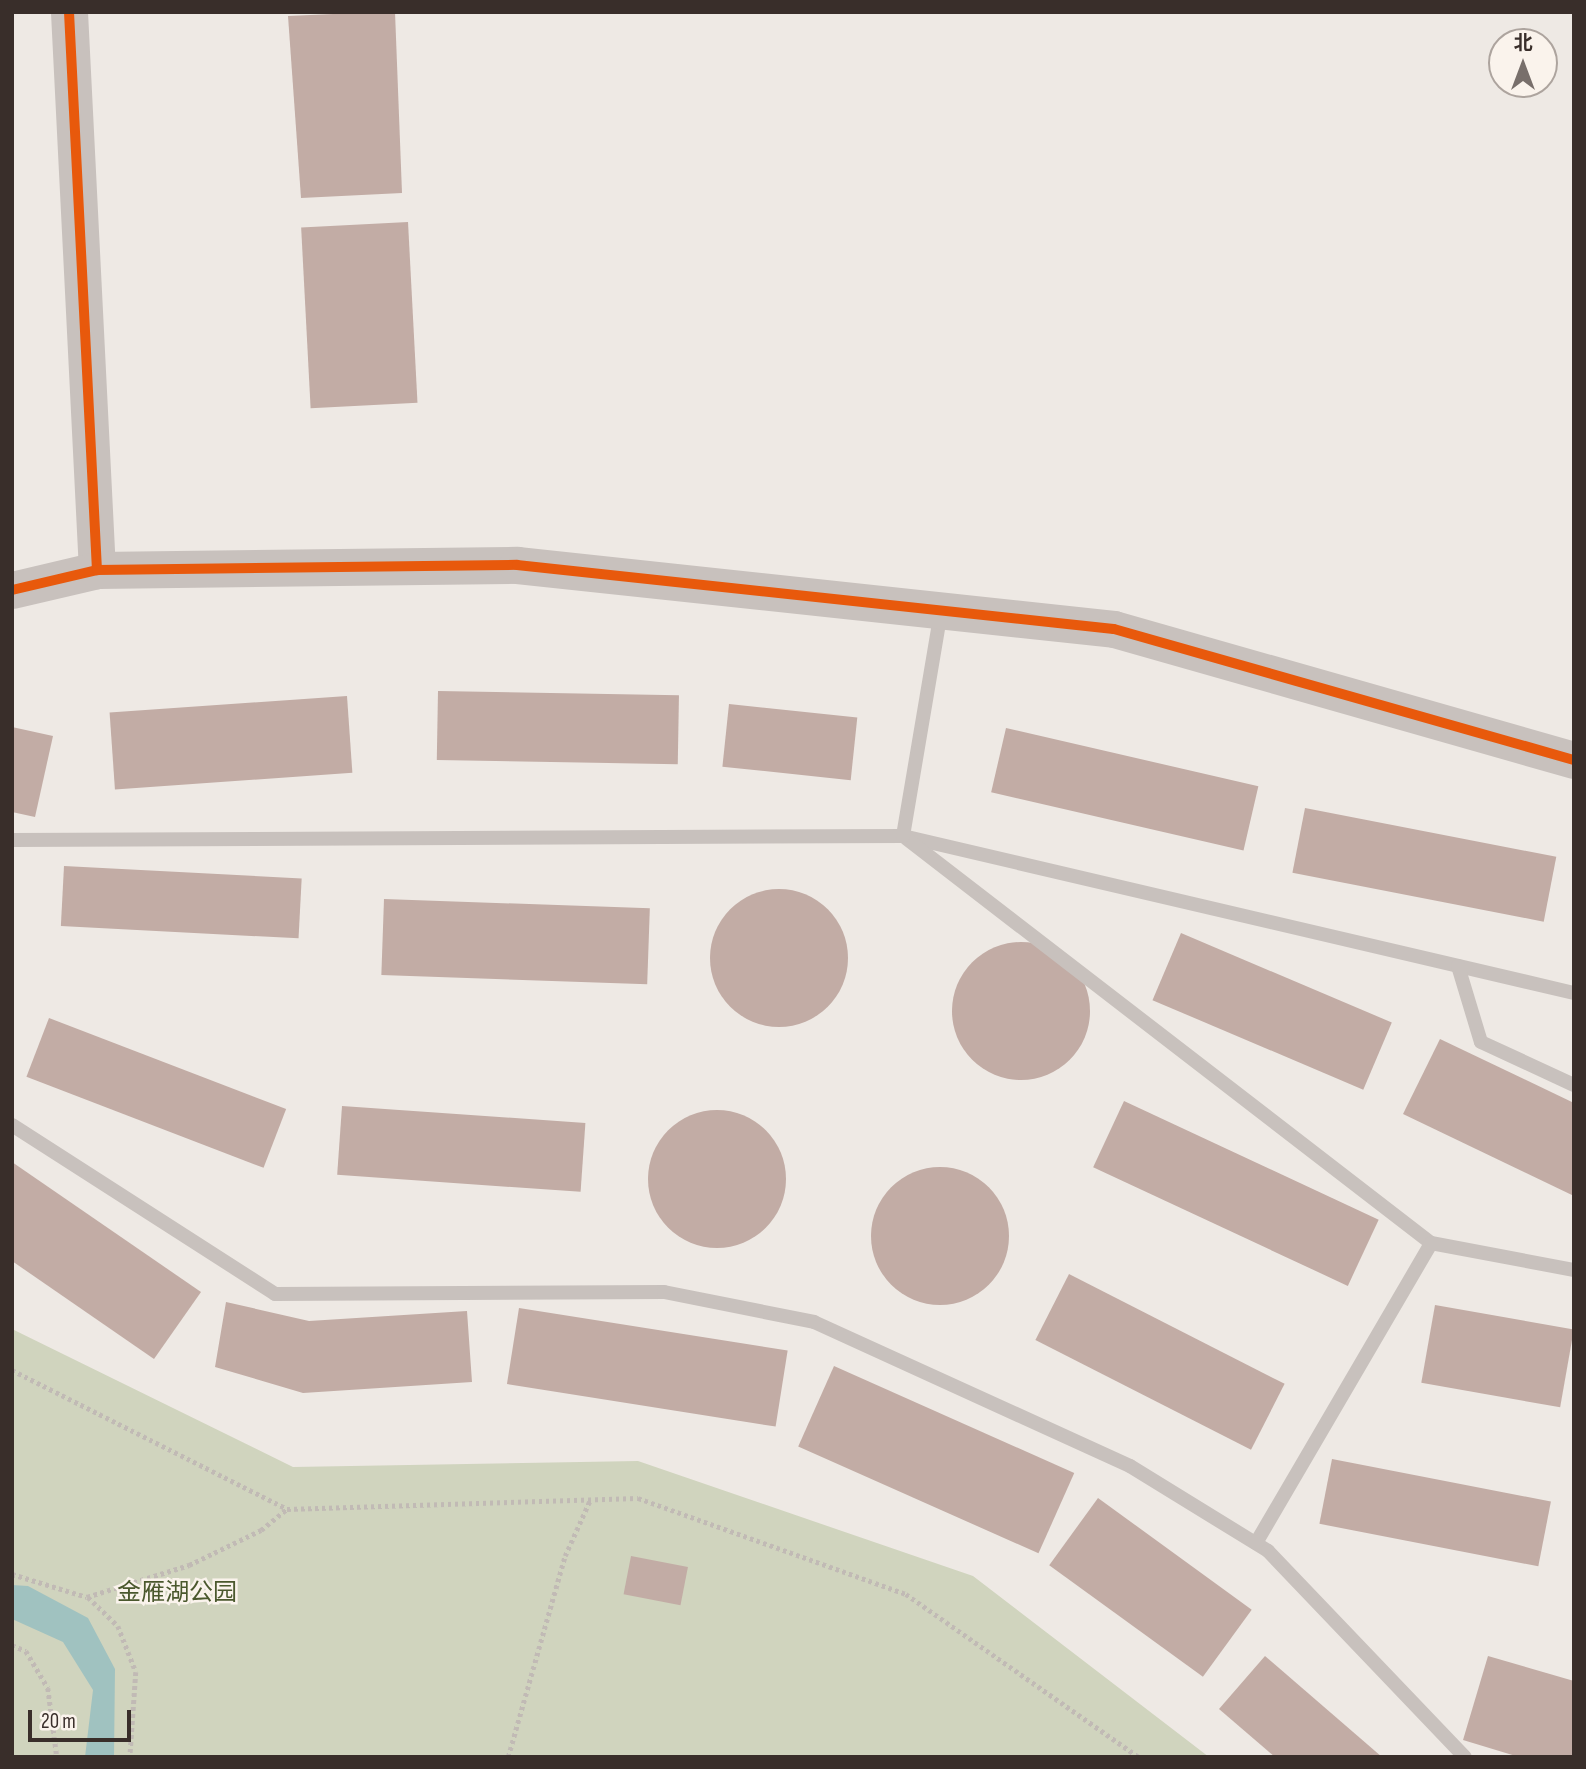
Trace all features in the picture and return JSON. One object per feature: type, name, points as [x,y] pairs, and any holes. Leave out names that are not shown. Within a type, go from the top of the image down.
[{"type":"street","points":[[68,12],[97,570]]},
{"type":"street","points":[[12,590],[97,570],[517,565],[1114,629],[1574,761]]},
{"type":"lane","points":[[903,836],[941,611]]},
{"type":"lane","points":[[903,836],[1431,1243],[1574,1270]]},
{"type":"lane","points":[[12,840],[903,836],[1574,993]]},
{"type":"lane","points":[[1458,966],[1481,1042],[1574,1084]]},
{"type":"lane","points":[[12,1125],[275,1294],[664,1292],[814,1322],[1130,1466],[1256,1543],[1465,1757]]},
{"type":"lane","points":[[1256,1543],[1431,1243]]},
{"type":"path","points":[[12,1370],[287,1509],[638,1498],[906,1594],[1139,1757]]},
{"type":"path","points":[[508,1757],[565,1556],[590,1500]]},
{"type":"path","points":[[87,1597],[189,1565],[261,1530],[287,1509]]},
{"type":"path","points":[[12,1574],[87,1597],[118,1626],[135,1672],[130,1757]]},
{"type":"path","points":[[12,1645],[26,1651],[48,1688],[57,1757]]},
{"type":"green space","name":"金雁湖公园","points":[[12,1329],[293,1467],[638,1461],[973,1576],[1209,1757],[12,1757]]},
{"type":"water","points":[[12,1585],[28,1586],[88,1618],[115,1669],[114,1757],[85,1757],[93,1690],[63,1642],[12,1619]]},
{"type":"building","points":[[395,12],[402,193],[301,198],[288,16]]},
{"type":"building","points":[[408,222],[417,403],[311,408],[301,228]]},
{"type":"building","points":[[438,691],[679,695],[678,764],[437,760]]},
{"type":"building","points":[[347,696],[352,773],[115,789],[110,713]]},
{"type":"building","points":[[729,704],[857,717],[851,780],[722,767]]},
{"type":"building","points":[[12,727],[53,736],[35,817],[12,812]]},
{"type":"building","points":[[1006,728],[1258,786],[1244,851],[991,792]]},
{"type":"building","points":[[1305,808],[1556,857],[1544,922],[1292,873]]},
{"type":"building","points":[[64,866],[302,878],[299,938],[61,926]]},
{"type":"building","points":[[779,889],[806,894],[828,909],[843,931],[848,958],[843,985],[828,1007],[806,1022],[779,1027],[752,1022],[730,1007],[715,985],[710,958],[715,931],[730,909],[752,894]]},
{"type":"building","points":[[384,899],[650,908],[647,984],[381,975]]},
{"type":"building","points":[[1181,933],[1392,1022],[1363,1090],[1152,1000]]},
{"type":"building","points":[[1021,942],[1047,947],[1070,962],[1085,985],[1090,1011],[1085,1037],[1070,1060],[1047,1075],[1021,1080],[995,1075],[972,1060],[957,1037],[952,1011],[957,985],[972,962],[995,947]]},
{"type":"building","points":[[49,1018],[286,1109],[264,1168],[26,1077]]},
{"type":"building","points":[[1440,1039],[1574,1103],[1574,1196],[1403,1114]]},
{"type":"building","points":[[1124,1101],[1379,1220],[1348,1286],[1093,1167]]},
{"type":"building","points":[[342,1106],[585,1123],[581,1192],[337,1175]]},
{"type":"building","points":[[717,1110],[744,1115],[766,1130],[781,1152],[786,1179],[781,1206],[766,1228],[744,1243],[717,1248],[690,1243],[668,1228],[653,1206],[648,1179],[653,1152],[668,1130],[690,1115]]},
{"type":"building","points":[[12,1162],[201,1292],[154,1359],[12,1261]]},
{"type":"building","points":[[940,1167],[967,1172],[989,1187],[1004,1209],[1009,1236],[1004,1263],[989,1285],[967,1300],[940,1305],[913,1300],[891,1285],[876,1263],[871,1236],[876,1209],[891,1187],[913,1172]]},
{"type":"building","points":[[1069,1274],[1285,1384],[1251,1450],[1035,1340]]},
{"type":"building","points":[[226,1302],[309,1321],[467,1311],[472,1382],[303,1393],[215,1367]]},
{"type":"building","points":[[1435,1305],[1574,1329],[1560,1407],[1421,1383]]},
{"type":"building","points":[[519,1308],[788,1351],[776,1427],[507,1384]]},
{"type":"building","points":[[834,1366],[1074,1473],[1038,1553],[798,1446]]},
{"type":"building","points":[[1332,1459],[1551,1502],[1538,1566],[1319,1524]]},
{"type":"building","points":[[1098,1498],[1252,1610],[1203,1677],[1049,1565]]},
{"type":"building","points":[[631,1556],[688,1567],[680,1605],[624,1594]]},
{"type":"building","points":[[1265,1656],[1382,1757],[1275,1757],[1219,1709]]},
{"type":"building","points":[[1488,1656],[1574,1681],[1574,1757],[1519,1757],[1463,1740]]},
{"type":"cycle path","points":[[69,12],[97,570]]},
{"type":"cycle path","points":[[12,590],[97,570],[517,565],[1114,629],[1574,760]]}]
